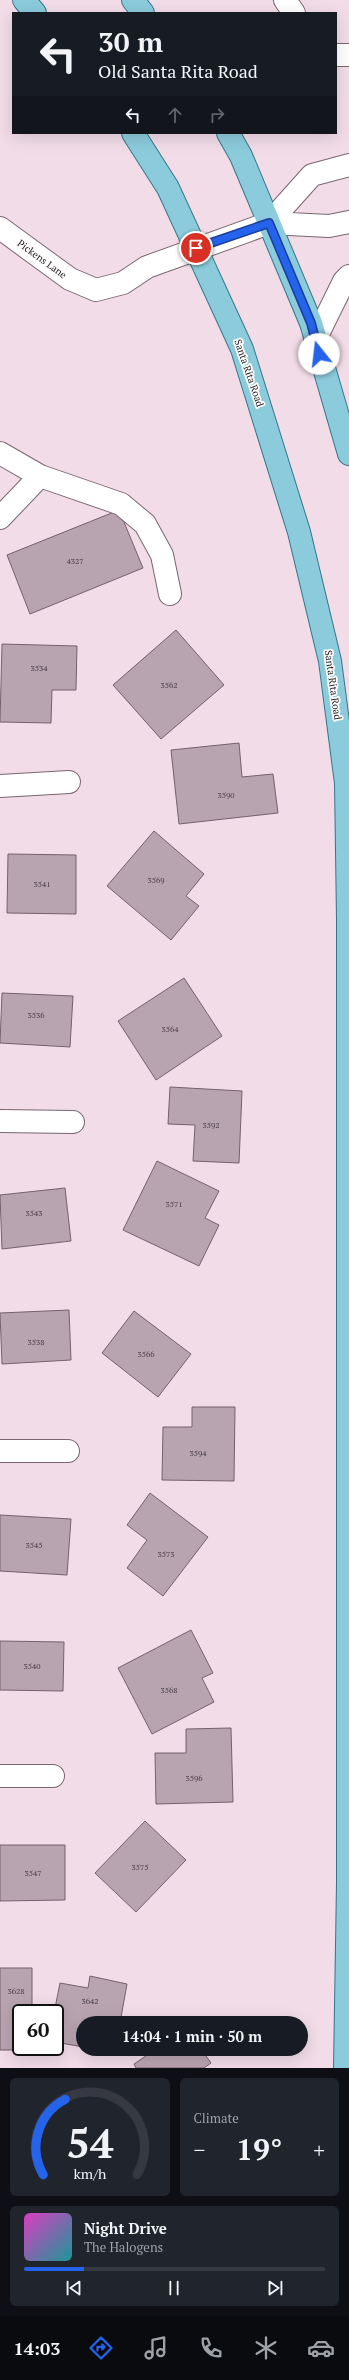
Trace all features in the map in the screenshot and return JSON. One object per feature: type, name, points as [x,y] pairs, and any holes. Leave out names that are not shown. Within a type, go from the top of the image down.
[{"type":"main road","points":[[24,0],[34,12]]},
{"type":"main road","points":[[133,0],[142,12]]},
{"type":"main road","name":"Santa Rita Road","points":[[134,134],[143,145],[168,188],[242,349],[299,532],[330,661],[346,783],[348,919],[348,1980],[345,2068]]},
{"type":"main road","points":[[229,134],[240,156],[311,323],[349,454]]},
{"type":"street","points":[[285,0],[293,12]]},
{"type":"street","points":[[337,55],[349,55]]},
{"type":"street","points":[[269,223],[312,176],[349,165]]},
{"type":"street","points":[[269,223],[329,226],[349,222]]},
{"type":"street","name":"Pickens Lane","points":[[0,228],[70,279],[96,290],[123,283],[147,267],[196,248],[269,223]]},
{"type":"street","points":[[315,340],[344,281],[349,276]]},
{"type":"street","points":[[0,453],[40,476],[121,504],[145,524],[162,555],[170,594]]},
{"type":"street","points":[[0,518],[40,476]]},
{"type":"street","points":[[0,786],[69,782]]},
{"type":"street","points":[[0,1121],[73,1122]]},
{"type":"street","points":[[0,1451],[68,1451]]},
{"type":"street","points":[[0,1776],[53,1776]]},
{"type":"building","points":[[119,510],[143,568],[30,614],[7,555]]},
{"type":"building","points":[[176,630],[224,685],[161,739],[113,685]]},
{"type":"building","points":[[2,644],[77,646],[76,690],[52,690],[51,723],[0,722]]},
{"type":"building","points":[[239,743],[242,777],[273,774],[278,813],[179,824],[171,750]]},
{"type":"building","points":[[154,831],[204,874],[186,896],[199,906],[171,940],[107,886]]},
{"type":"building","points":[[8,854],[76,855],[76,914],[7,913]]},
{"type":"building","points":[[184,978],[222,1036],[156,1080],[118,1021]]},
{"type":"building","points":[[2,993],[73,996],[70,1047],[0,1043]]},
{"type":"building","points":[[170,1087],[242,1091],[239,1163],[193,1161],[195,1125],[168,1124]]},
{"type":"building","points":[[157,1161],[219,1191],[205,1218],[219,1225],[199,1266],[123,1230]]},
{"type":"building","points":[[65,1188],[71,1241],[2,1249],[0,1195]]},
{"type":"building","points":[[69,1310],[71,1360],[2,1364],[0,1313]]},
{"type":"building","points":[[134,1311],[191,1354],[158,1397],[102,1353]]},
{"type":"building","points":[[192,1407],[235,1407],[234,1481],[162,1480],[163,1427],[192,1427]]},
{"type":"building","points":[[150,1493],[208,1537],[163,1596],[127,1568],[147,1540],[127,1525]]},
{"type":"building","points":[[0,1515],[71,1519],[67,1575],[0,1571]]},
{"type":"building","points":[[191,1630],[213,1673],[202,1678],[214,1702],[152,1734],[118,1668]]},
{"type":"building","points":[[0,1641],[64,1642],[63,1691],[0,1690]]},
{"type":"building","points":[[231,1728],[233,1802],[156,1804],[155,1753],[186,1753],[186,1729]]},
{"type":"building","points":[[145,1821],[186,1860],[136,1912],[95,1873]]},
{"type":"building","points":[[0,1845],[65,1845],[65,1900],[0,1901]]},
{"type":"building","points":[[0,1968],[32,1968],[32,2004],[12,2004],[12,2050],[0,2050]]},
{"type":"building","points":[[90,1976],[127,1984],[121,2016],[76,2016],[76,2046],[64,2044],[64,2004],[56,2004],[60,1983],[88,1988]]},
{"type":"building","points":[[146,2056],[206,2056],[211,2063],[204,2068],[136,2068],[134,2064]]},
{"type":"route","points":[[196,248],[269,223],[311,323],[319,354]]}]
